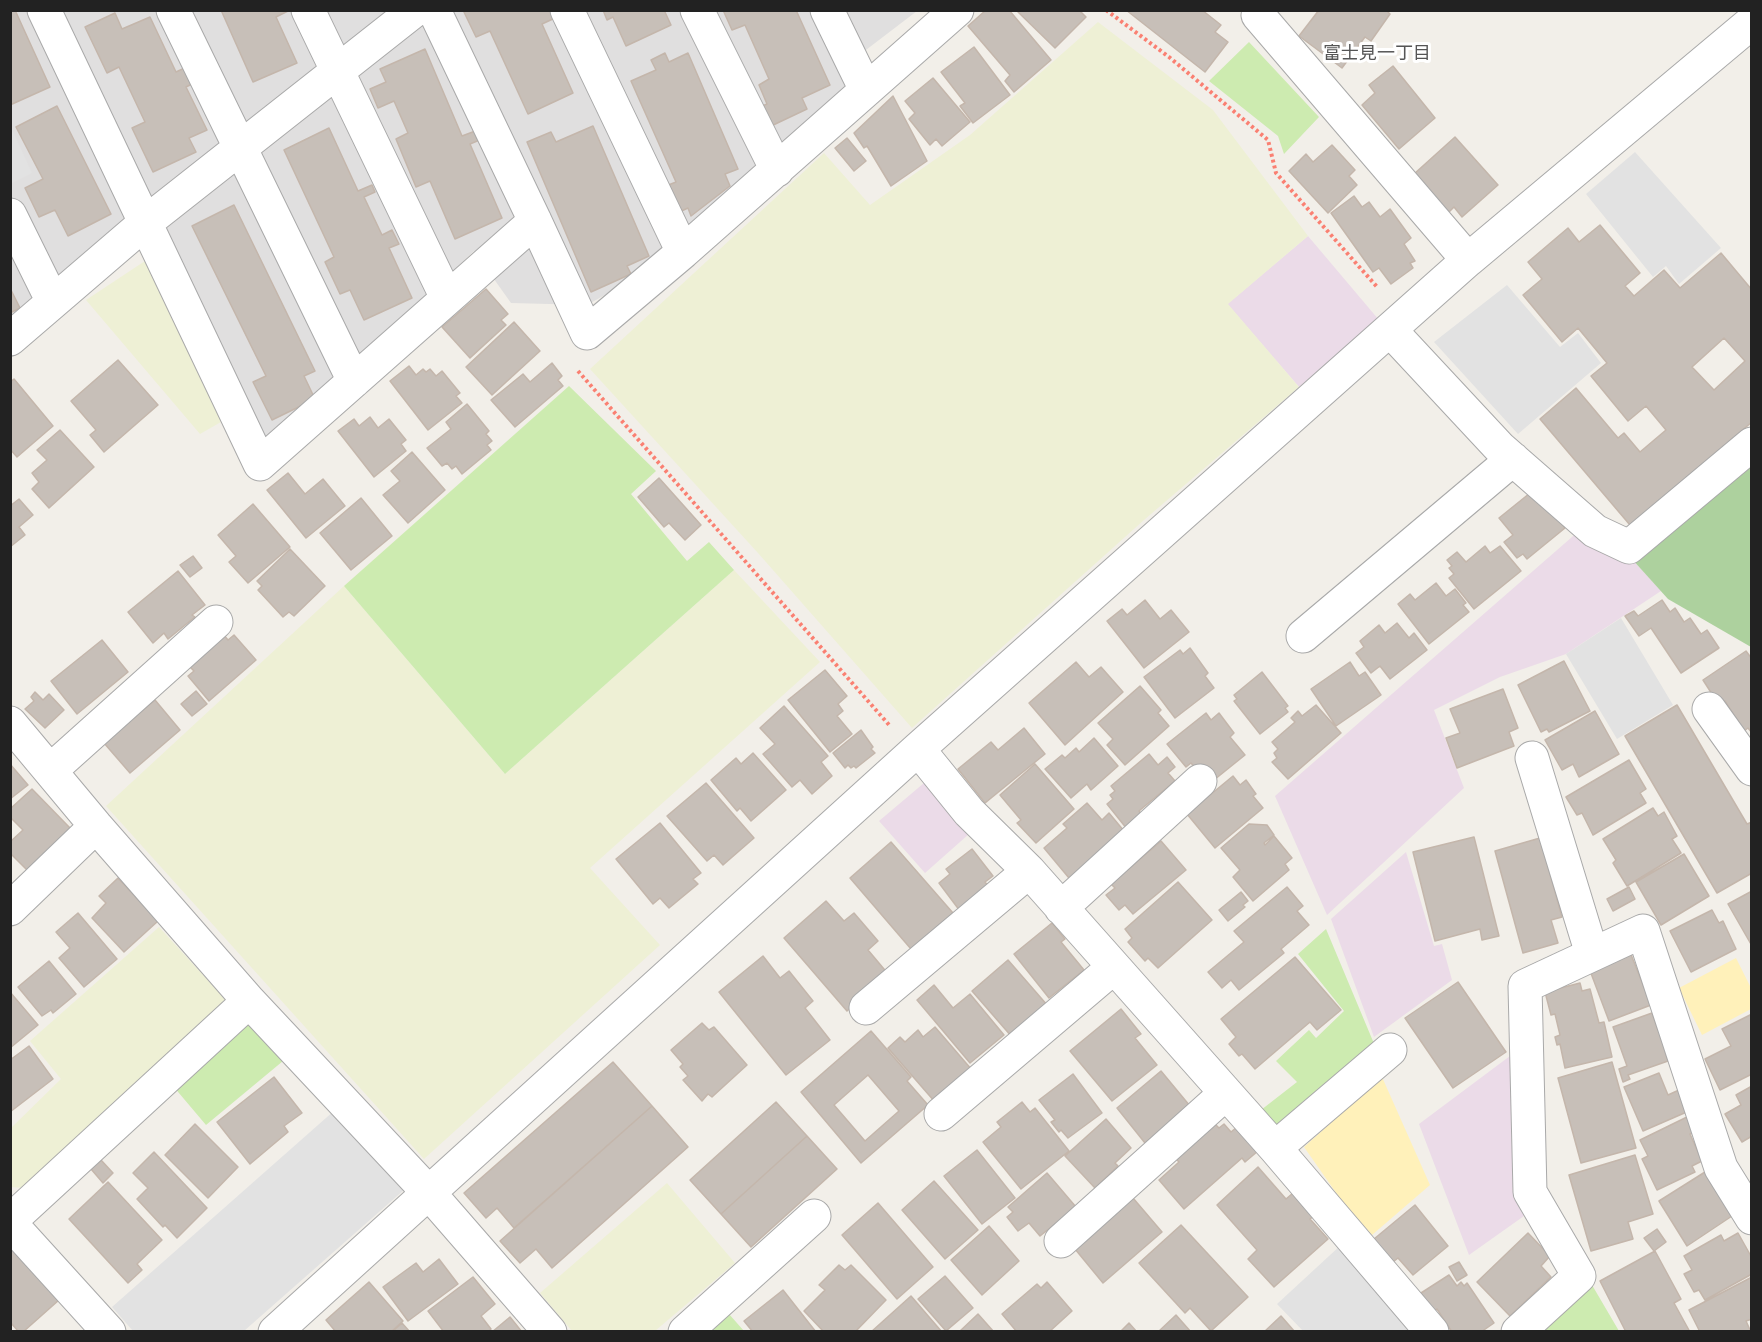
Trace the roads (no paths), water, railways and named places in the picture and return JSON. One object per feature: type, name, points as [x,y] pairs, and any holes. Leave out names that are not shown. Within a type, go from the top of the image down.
[{"type":"street","points":[[44,10],[260,464],[535,221]]},
{"type":"street","points":[[173,10],[354,381]]},
{"type":"street","points":[[308,10],[447,298]]},
{"type":"street","points":[[10,339],[145,223],[415,10]]},
{"type":"street","points":[[434,10],[587,333],[777,170],[957,10]]},
{"type":"street","points":[[567,10],[683,252]]},
{"type":"street","points":[[697,10],[777,170]]},
{"type":"street","points":[[827,10],[866,90]]},
{"type":"street","points":[[1261,10],[1258,15],[1468,260]]},
{"type":"street","points":[[285,1328],[429,1193],[916,751],[1468,260],[1752,22]]},
{"type":"street","points":[[10,215],[53,302]]},
{"type":"street","points":[[1397,324],[1500,448],[1595,531],[1629,547],[1752,444]]},
{"type":"street","points":[[1303,636],[1512,459]]},
{"type":"street","points":[[51,770],[216,622]]},
{"type":"street","points":[[1709,709],[1752,769]]},
{"type":"street","points":[[10,723],[96,826],[249,1001],[429,1193],[550,1332]]},
{"type":"street","points":[[916,751],[969,812],[1029,871],[1227,1093],[1432,1332]]},
{"type":"street","points":[[1532,758],[1592,954]]},
{"type":"street","points":[[1061,908],[1200,781]]},
{"type":"street","points":[[10,909],[96,826]]},
{"type":"street","points":[[866,1008],[1029,871]]},
{"type":"street","points":[[1518,1332],[1579,1276],[1530,1192],[1525,986],[1643,931],[1721,1168],[1752,1218]]},
{"type":"street","points":[[941,1114],[1114,967]]},
{"type":"street","points":[[109,1332],[10,1222],[249,1001]]},
{"type":"street","points":[[1275,1148],[1390,1050]]},
{"type":"street","points":[[1061,1241],[1227,1093]]},
{"type":"street","points":[[685,1332],[814,1215]]},
{"type":"district","name":"富士見一丁目","points":[[1377,54]]}]
